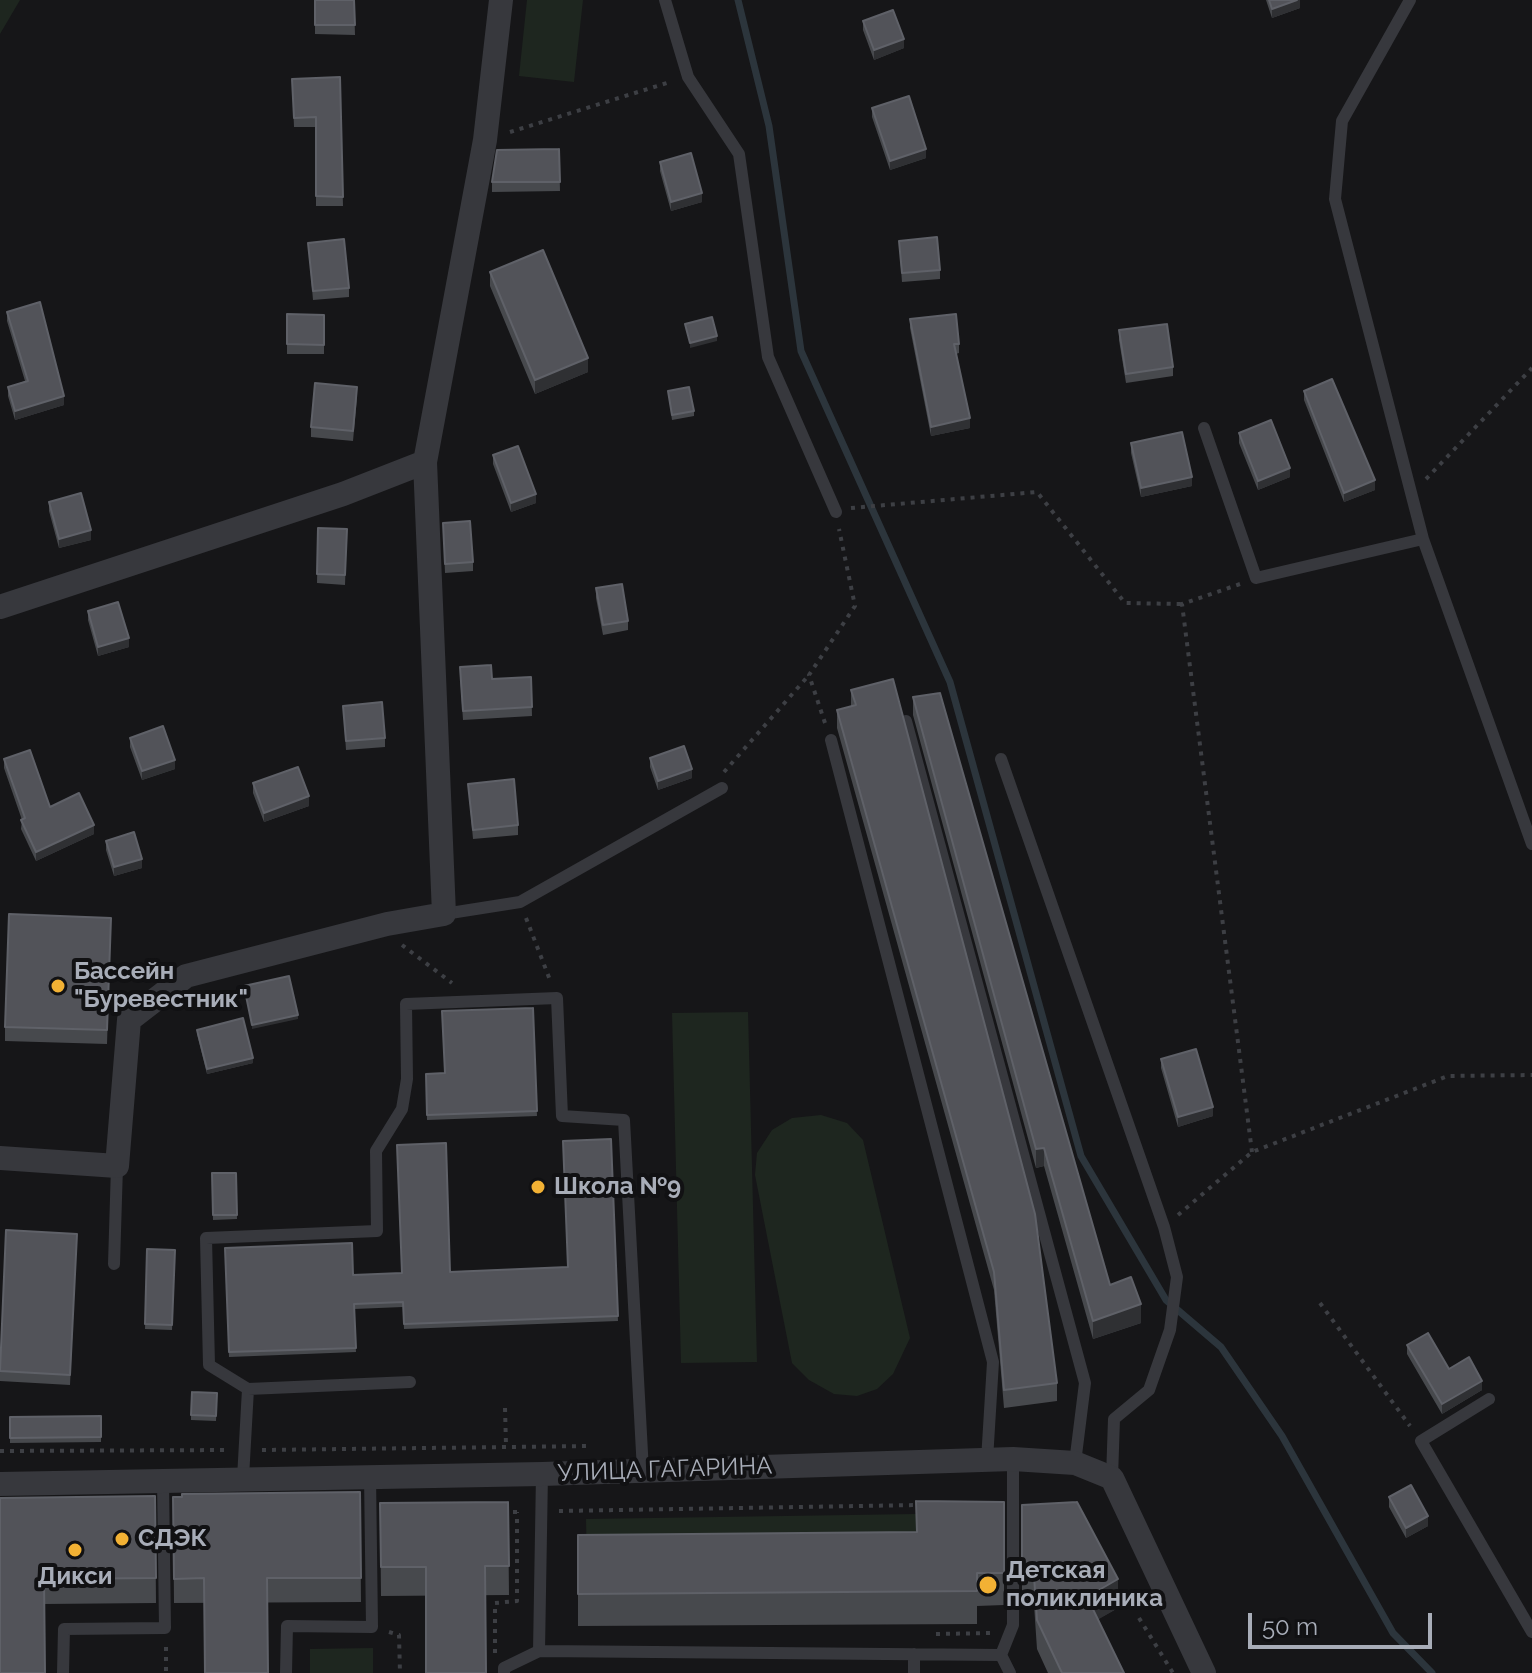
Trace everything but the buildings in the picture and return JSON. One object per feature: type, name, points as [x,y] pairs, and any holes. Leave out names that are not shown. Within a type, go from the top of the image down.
[{"type":"street","points":[[0,1158],[117,1166],[129,1020],[186,976],[387,924],[444,914],[425,462],[485,140],[501,0]]},
{"type":"street","points":[[0,607],[343,494],[425,462]]},
{"type":"street","name":"УЛИЦА ГАГАРИНА","points":[[0,1484],[542,1474],[1013,1459],[1075,1463],[1112,1478]]},
{"type":"street","points":[[1112,1478],[1204,1673]]},
{"type":"lane","points":[[665,0],[688,77],[739,154],[768,357],[836,512]]},
{"type":"lane","points":[[1410,0],[1342,121],[1335,199],[1423,539],[1532,844]]},
{"type":"lane","points":[[1204,428],[1256,578],[1423,539]]},
{"type":"lane","points":[[906,721],[1085,1383],[1075,1463]]},
{"type":"lane","points":[[831,740],[993,1362],[987,1460]]},
{"type":"lane","points":[[1001,759],[1164,1227],[1177,1277],[1170,1330],[1149,1390],[1114,1419],[1112,1478]]},
{"type":"lane","points":[[444,914],[520,902],[722,788]]},
{"type":"lane","points":[[410,1382],[248,1389],[209,1365],[206,1238],[377,1231],[376,1151],[402,1109],[407,1079],[406,1004],[557,998],[562,1116],[624,1120],[643,1471]]},
{"type":"lane","points":[[114,1264],[117,1166]]},
{"type":"lane","points":[[243,1478],[248,1389]]},
{"type":"lane","points":[[1489,1399],[1421,1441],[1532,1632]]},
{"type":"lane","points":[[1010,1673],[1001,1655],[1013,1625],[1013,1459]]},
{"type":"lane","points":[[539,1651],[542,1474]]},
{"type":"lane","points":[[286,1673],[287,1626],[372,1627],[370,1475]]},
{"type":"lane","points":[[63,1673],[64,1629],[165,1628],[163,1480]]},
{"type":"lane","points":[[504,1673],[504,1668],[539,1651],[1001,1655]]},
{"type":"lane","points":[[914,1654],[914,1673]]},
{"type":"path","points":[[485,140],[688,77]]},
{"type":"path","points":[[1411,494],[1532,368]]},
{"type":"path","points":[[863,505],[1037,492],[1125,603],[1182,604],[1256,578]]},
{"type":"path","points":[[722,788],[721,776],[809,675],[855,606],[836,512]]},
{"type":"path","points":[[1182,604],[1252,1152]]},
{"type":"path","points":[[809,675],[831,740]]},
{"type":"path","points":[[520,902],[557,998]]},
{"type":"path","points":[[387,924],[397,942],[475,1000]]},
{"type":"path","points":[[1164,1227],[1252,1152],[1448,1076],[1532,1075]]},
{"type":"path","points":[[1320,1303],[1421,1441]]},
{"type":"path","points":[[505,1408],[506,1437]]},
{"type":"path","points":[[0,1451],[596,1446]]},
{"type":"path","points":[[492,1512],[919,1505]]},
{"type":"path","points":[[495,1659],[495,1603],[517,1601],[517,1512]]},
{"type":"path","points":[[1139,1618],[1173,1673]]},
{"type":"path","points":[[372,1627],[399,1635],[400,1673]]},
{"type":"path","points":[[165,1628],[166,1673]]},
{"type":"shaded area","points":[[0,0],[20,0],[0,34]]},
{"type":"shaded area","points":[[527,0],[583,0],[574,82],[519,76]]},
{"type":"shaded area","points":[[748,1012],[757,1362],[681,1363],[672,1013]]},
{"type":"shaded area","points":[[821,1115],[847,1123],[863,1140],[910,1338],[893,1374],[877,1389],[857,1396],[834,1394],[809,1380],[792,1363],[755,1175],[757,1153],[772,1130],[792,1118]]},
{"type":"shaded area","points":[[916,1514],[917,1565],[587,1567],[586,1519]]},
{"type":"shaded area","points":[[373,1648],[373,1673],[310,1673],[310,1649]]},
{"type":"waterway","points":[[738,0],[769,126],[801,351],[950,682],[1081,1156],[1166,1300],[1221,1347],[1282,1436],[1393,1633],[1432,1673]]},
{"type":"place","name":"Бассейн \"Буревестник\"","points":[[58,986]]},
{"type":"place","name":"Школа №9","points":[[538,1187]]},
{"type":"place","name":"СДЭК","points":[[122,1539]]},
{"type":"place","name":"Дикси","points":[[75,1550]]},
{"type":"place","name":"Детская поликлиника","points":[[988,1585]]}]
